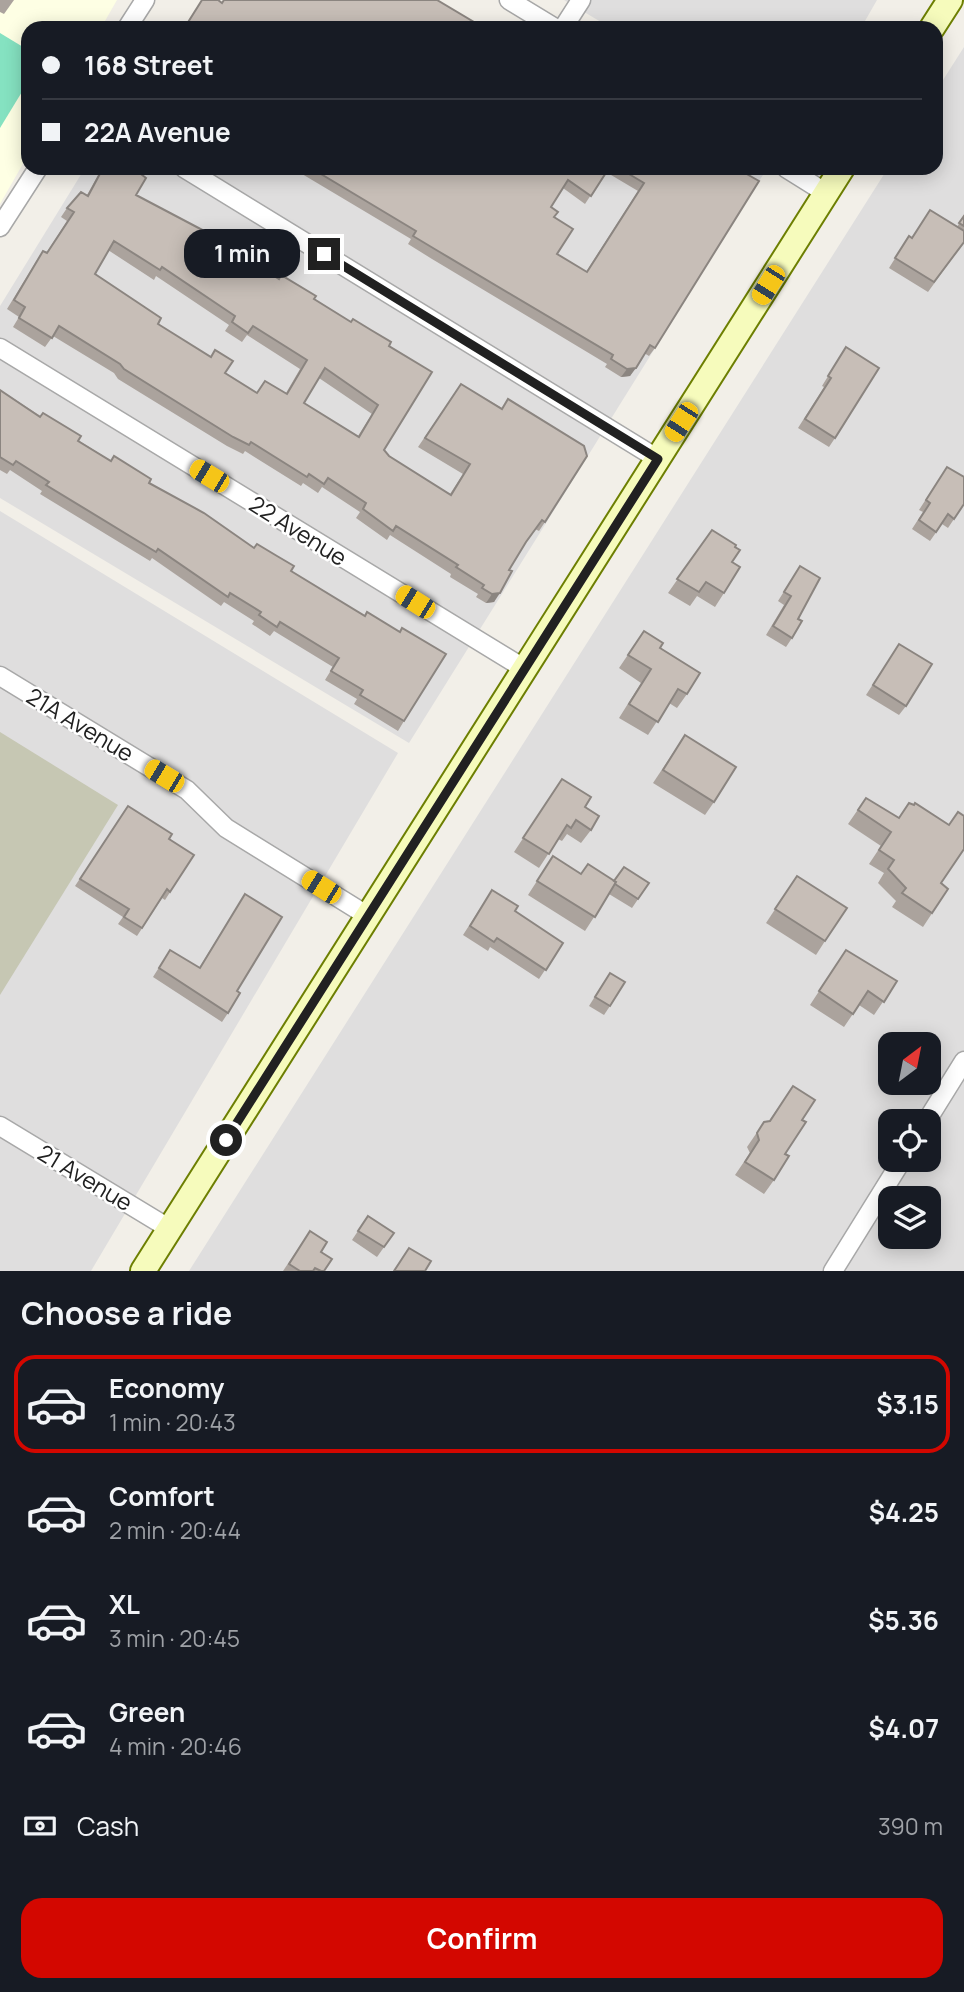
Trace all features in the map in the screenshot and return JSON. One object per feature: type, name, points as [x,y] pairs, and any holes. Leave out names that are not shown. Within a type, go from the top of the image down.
[{"type":"main road","points":[[936,21],[950,0]]},
{"type":"main road","points":[[143,1271],[838,175]]},
{"type":"street","points":[[132,21],[145,0]]},
{"type":"street","points":[[509,0],[544,21]]},
{"type":"street","points":[[568,21],[581,0]]},
{"type":"street","points":[[0,227],[33,175]]},
{"type":"street","points":[[195,175],[658,459]]},
{"type":"street","points":[[797,175],[826,193]]},
{"type":"street","name":"22 Avenue","points":[[0,348],[525,669]]},
{"type":"street","name":"21A Avenue","points":[[0,676],[187,790],[226,828],[368,916]]},
{"type":"street","points":[[934,1109],[964,1061]]},
{"type":"street","name":"21 Avenue","points":[[0,1126],[170,1229]]},
{"type":"street","points":[[833,1271],[895,1172]]},
{"type":"shaded area","points":[[0,0],[117,0],[105,21],[21,21],[21,167],[0,204]]},
{"type":"shaded area","points":[[564,0],[877,0],[865,21],[599,21]]},
{"type":"shaded area","points":[[964,47],[964,1271],[189,1271],[884,175],[943,175],[943,80]]},
{"type":"shaded area","points":[[81,175],[763,175],[409,743],[0,498],[0,306]]},
{"type":"shaded area","points":[[0,511],[398,753],[91,1271],[0,1271]]},
{"type":"shaded area","points":[[0,732],[118,805],[0,995]]},
{"type":"green space","points":[[0,33],[21,46],[21,94],[0,128]]},
{"type":"building","points":[[202,0],[218,0],[222,3],[224,0],[437,0],[472,21],[189,21]]},
{"type":"building","points":[[99,175],[142,175],[146,178],[136,195],[248,254],[246,258],[279,279],[281,275],[316,296],[314,299],[391,342],[389,346],[432,372],[384,450],[389,456],[451,495],[470,464],[425,438],[461,384],[502,409],[508,399],[584,446],[587,456],[545,522],[542,520],[526,542],[509,570],[512,571],[500,593],[492,594],[482,588],[484,585],[456,567],[458,565],[396,526],[393,531],[363,509],[366,503],[328,478],[324,484],[309,474],[307,477],[251,442],[249,445],[233,437],[59,326],[52,338],[19,318],[25,307],[14,300],[43,251],[47,253],[74,212],[67,208],[81,192],[88,196]],"holes":[[[114,241],[160,270],[162,267],[235,316],[232,322],[248,333],[253,326],[307,360],[287,394],[265,381],[257,393],[225,373],[233,361],[215,350],[211,357],[158,324],[161,318],[95,274]],[[325,368],[378,405],[359,437],[304,403]]]},
{"type":"building","points":[[323,175],[604,175],[591,196],[568,180],[551,207],[558,212],[554,217],[573,229],[557,254],[587,272],[644,183],[631,175],[748,175],[759,181],[655,348],[650,345],[636,368],[627,369],[611,359],[613,355],[413,236],[416,231]]},
{"type":"building","points":[[930,210],[964,231],[964,242],[934,282],[895,258]]},
{"type":"building","points":[[846,347],[879,368],[835,438],[805,419],[831,378],[828,376]]},
{"type":"building","points":[[0,390],[40,417],[43,413],[81,436],[78,441],[111,461],[114,456],[151,479],[149,483],[204,513],[254,548],[257,544],[294,566],[291,571],[365,616],[367,612],[400,632],[402,628],[446,654],[404,721],[360,695],[363,690],[331,671],[339,658],[280,622],[277,627],[259,615],[261,612],[230,593],[228,597],[158,549],[156,552],[46,485],[49,482],[16,461],[13,465],[0,457]]},
{"type":"building","points":[[947,467],[964,477],[964,504],[954,519],[948,514],[936,532],[919,520],[930,503],[926,500]]},
{"type":"building","points":[[712,530],[740,550],[732,562],[740,567],[724,593],[706,582],[699,592],[677,579]]},
{"type":"building","points":[[800,566],[820,578],[798,619],[802,621],[792,638],[773,626],[791,596],[784,592]]},
{"type":"building","points":[[644,631],[663,643],[660,648],[700,673],[687,694],[678,689],[658,722],[629,704],[651,669],[628,655]]},
{"type":"building","points":[[899,644],[932,664],[906,706],[873,685]]},
{"type":"building","points":[[685,735],[736,767],[714,802],[663,770]]},
{"type":"building","points":[[562,779],[591,797],[585,807],[599,816],[591,830],[576,820],[571,828],[567,825],[549,854],[523,838]]},
{"type":"building","points":[[866,798],[899,818],[909,803],[915,803],[949,825],[958,812],[964,816],[964,849],[941,883],[948,889],[932,913],[902,893],[906,888],[888,869],[894,860],[879,850],[891,832],[858,810]]},
{"type":"building","points":[[128,806],[172,834],[169,839],[194,855],[170,892],[167,889],[142,928],[124,917],[129,909],[80,879]]},
{"type":"building","points":[[553,856],[581,874],[588,864],[616,882],[595,917],[537,881]]},
{"type":"building","points":[[624,867],[649,883],[638,899],[615,884],[614,881]]},
{"type":"building","points":[[797,876],[847,908],[825,941],[775,909]]},
{"type":"building","points":[[492,890],[518,906],[515,911],[563,943],[546,970],[497,938],[494,942],[470,926]]},
{"type":"building","points":[[245,894],[282,917],[237,991],[240,993],[228,1013],[159,968],[170,950],[200,968]]},
{"type":"building","points":[[846,950],[897,981],[884,1002],[868,991],[853,1014],[819,991]]},
{"type":"building","points":[[610,973],[625,982],[610,1006],[595,997]]},
{"type":"building","points":[[793,1086],[815,1100],[802,1120],[806,1122],[785,1154],[789,1156],[774,1180],[745,1162],[759,1140],[757,1133],[764,1122],[770,1121]]},
{"type":"building","points":[[368,1216],[394,1233],[384,1247],[358,1231]]},
{"type":"building","points":[[310,1231],[327,1242],[321,1252],[332,1259],[324,1271],[315,1268],[313,1271],[300,1271],[289,1264]]},
{"type":"building","points":[[409,1248],[431,1261],[425,1271],[394,1271]]},
{"type":"route","points":[[226,1140],[658,459],[324,254]]}]
